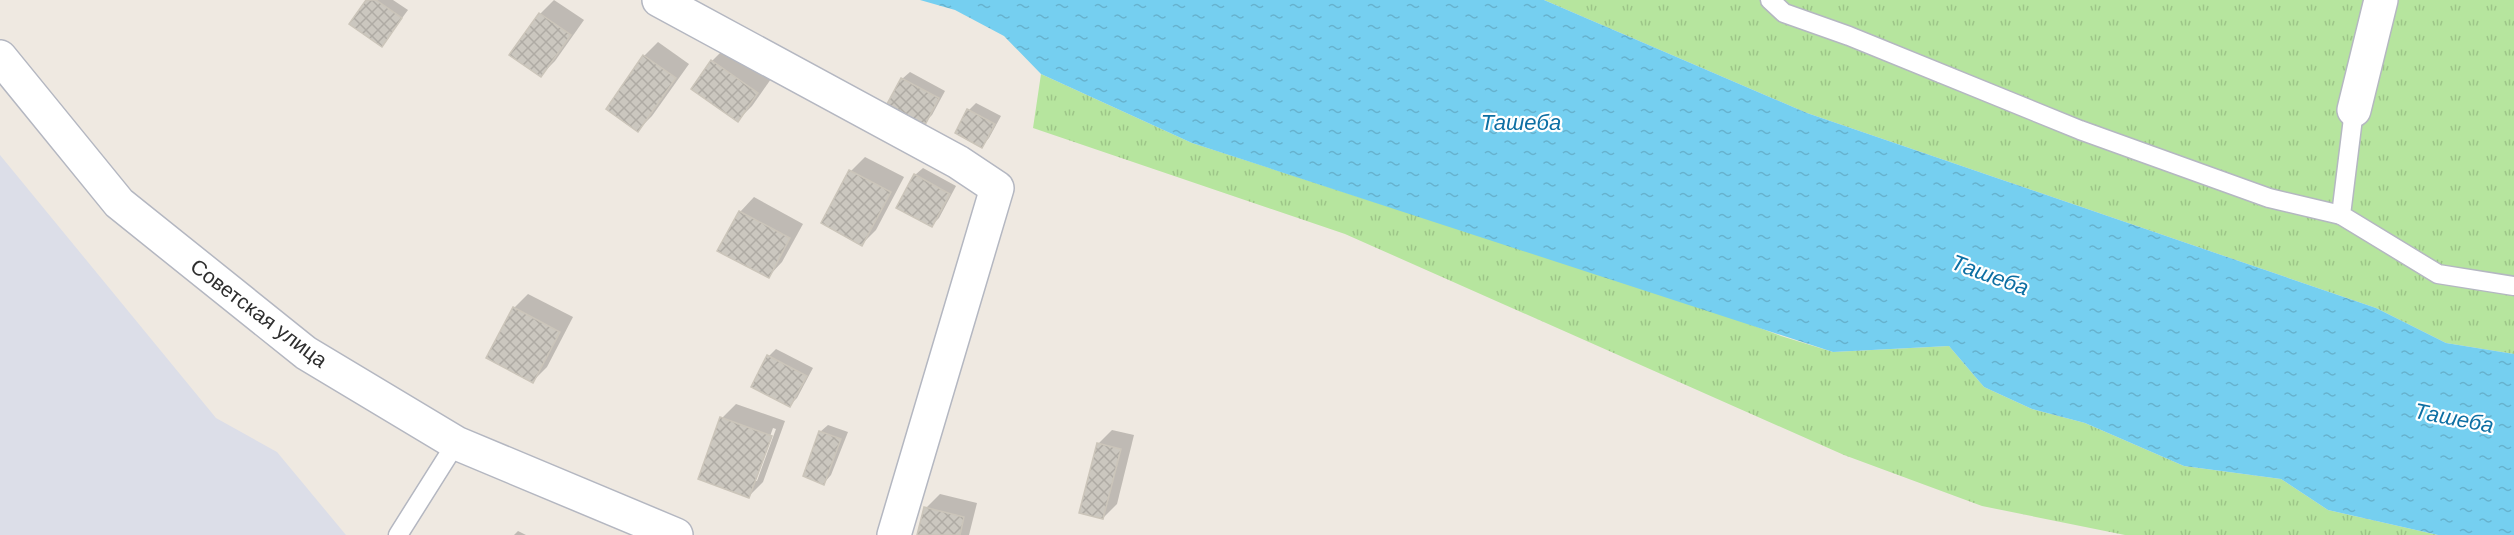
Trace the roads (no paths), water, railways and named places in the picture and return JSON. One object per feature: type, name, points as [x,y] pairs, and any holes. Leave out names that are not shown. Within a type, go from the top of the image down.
[{"type":"street","points":[[659,0],[958,162],[997,188],[894,535]]},
{"type":"street","points":[[2354,110],[2380,0]]},
{"type":"street","name":"Советская улица","points":[[0,57],[119,203],[306,353],[456,443],[676,535]]},
{"type":"lane","points":[[1770,0],[1784,13],[1849,36],[2080,130],[2269,198],[2341,215],[2438,274],[2514,286]]},
{"type":"lane","points":[[2341,215],[2354,110]]},
{"type":"lane","points":[[398,535],[456,443]]},
{"type":"water","name":"Ташеба","points":[[920,0],[1544,0],[1807,113],[2376,308],[2446,343],[2514,354],[2514,535],[2438,535],[2328,510],[2281,479],[2184,466],[2085,423],[2032,409],[1984,387],[1949,346],[1833,352],[1192,143],[1041,74],[1004,36],[955,10]]}]
